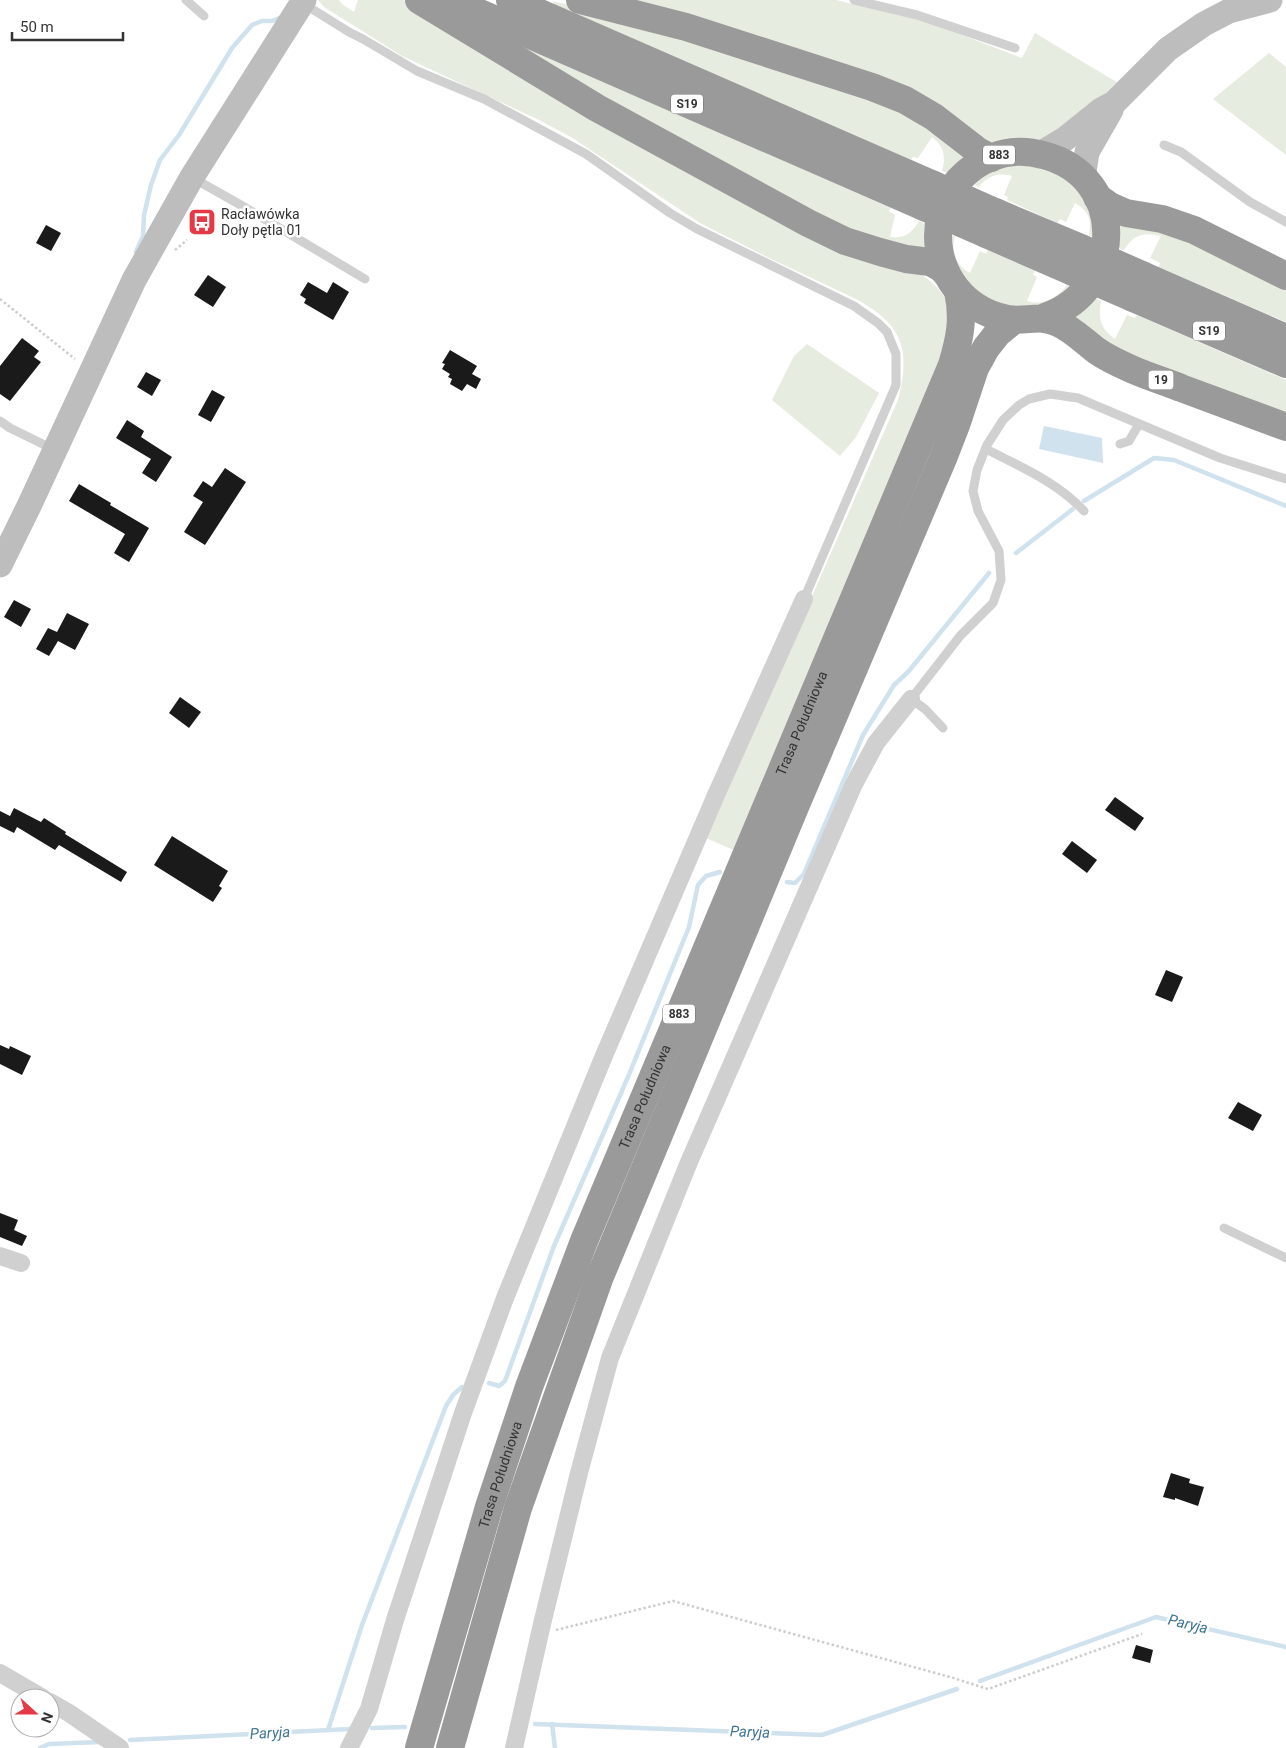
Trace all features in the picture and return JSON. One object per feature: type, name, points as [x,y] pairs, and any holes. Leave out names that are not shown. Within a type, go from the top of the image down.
[{"type":"highway","points":[[419,0],[590,104],[808,223],[845,240],[880,252],[906,259],[930,262],[940,268],[970,302],[998,317],[1014,320],[1030,320],[1045,317],[1063,310],[1079,298],[1092,283],[1101,265],[1106,246],[1106,231],[1104,216],[1090,188]]},
{"type":"highway","name":"S19","points":[[450,0],[929,196]]},
{"type":"highway","name":"S19","points":[[510,0],[990,223],[1137,286],[1286,338]]},
{"type":"highway","points":[[580,0],[686,27],[872,87],[905,100],[934,117],[978,151],[991,158]]},
{"type":"highway","name":"883","points":[[952,282],[942,263],[938,242],[939,221],[950,191],[972,168],[991,158],[1012,152],[1040,154],[1067,164],[1090,188]]},
{"type":"highway","points":[[1090,188],[1110,206],[1126,213],[1162,219],[1194,230],[1286,276]]},
{"type":"highway","name":"Trasa Południowa","points":[[419,1748],[489,1507],[533,1378],[584,1241],[952,365],[958,347],[962,316],[952,282]]},
{"type":"highway","name":"S19","points":[[1137,286],[1286,364]]},
{"type":"highway","name":"19","points":[[1045,317],[1060,324],[1099,352],[1131,369],[1286,427]]},
{"type":"highway","name":"Trasa Południowa","points":[[450,1748],[518,1508],[599,1279],[940,464],[956,425],[975,368],[986,348],[997,334],[1014,320]]},
{"type":"street","points":[[1040,154],[1066,139],[1101,110],[1114,103],[1168,49],[1204,24],[1229,11],[1270,0]]},
{"type":"street","points":[[0,565],[134,280],[192,177],[301,1]]},
{"type":"street","points":[[1090,188],[1087,152],[1108,117],[1114,103]]},
{"type":"street","points":[[348,1748],[368,1710],[398,1611],[463,1413],[505,1298],[611,1040],[716,795],[804,599]]},
{"type":"street","points":[[514,1748],[579,1473],[610,1358],[689,1162],[854,784],[876,743],[911,699]]},
{"type":"street","points":[[0,1256],[21,1263]]},
{"type":"street","points":[[0,1673],[26,1688]]},
{"type":"street","points":[[60,1709],[120,1748]]},
{"type":"lane","points":[[186,0],[204,16]]},
{"type":"lane","points":[[854,0],[917,15],[1015,48]]},
{"type":"lane","points":[[301,1],[348,32],[369,42],[417,71],[484,99],[586,154],[670,213],[697,229],[854,306],[887,332],[896,354],[896,385],[804,599]]},
{"type":"lane","points":[[1164,145],[1181,152],[1250,202],[1286,222]]},
{"type":"lane","points":[[192,177],[365,279]]},
{"type":"lane","points":[[943,728],[925,709],[911,699],[960,636],[993,603],[1001,580],[999,550],[978,512],[973,491],[977,470],[986,449],[1003,420],[1019,405],[1029,399],[1050,394],[1078,398],[1220,458],[1286,479]]},
{"type":"lane","points":[[0,421],[10,428],[55,450]]},
{"type":"lane","points":[[1120,444],[1129,441],[1139,424]]},
{"type":"lane","points":[[986,449],[1055,485],[1072,498],[1084,511]]},
{"type":"lane","points":[[1224,1228],[1286,1258]]},
{"type":"path","points":[[0,299],[79,363],[92,370]]},
{"type":"path","points":[[541,1628],[560,1630],[673,1601],[950,1677],[988,1690],[1142,1634]]},
{"type":"shaded area","points":[[318,0],[339,0],[354,12],[358,0],[403,0],[922,275],[945,298],[950,313],[951,345],[738,852],[706,838],[898,400],[904,366],[900,340],[884,318],[856,299],[700,223],[571,137],[402,56],[324,7]]},
{"type":"shaded area","points":[[598,0],[836,0],[931,23],[1022,58],[1035,33],[1118,83],[1079,121],[1055,139],[1013,143],[989,142]]},
{"type":"shaded area","points":[[552,1],[628,19],[888,102],[969,155],[950,174],[942,171],[943,152],[939,144],[932,137],[918,158],[913,157],[911,160],[555,5]]},
{"type":"shaded area","points":[[501,37],[891,208],[889,211],[895,215],[890,237],[900,237],[908,234],[919,221],[928,225],[928,251],[882,244],[794,206]]},
{"type":"shaded area","points":[[1269,53],[1286,67],[1286,155],[1213,99]]},
{"type":"shaded area","points":[[1020,164],[1042,167],[1062,177],[1081,194],[1092,217],[1094,238],[1089,235],[1090,220],[1088,216],[1084,209],[1075,203],[1066,222],[1060,219],[1057,223],[1007,200],[1008,197],[1004,195],[1012,176],[998,175],[986,180],[978,187],[974,184],[989,173]]},
{"type":"shaded area","points":[[1120,220],[1168,230],[1286,285],[1286,322],[1159,267],[1160,263],[1150,258],[1161,236],[1144,234],[1131,240],[1124,250],[1116,247]]},
{"type":"shaded area","points":[[951,235],[955,236],[953,247],[955,258],[970,273],[980,251],[986,254],[988,250],[1035,271],[1033,275],[1037,277],[1027,301],[1044,302],[1059,294],[1067,285],[1073,288],[1050,303],[1033,307],[1005,305],[992,300],[980,294],[961,274],[954,258]]},
{"type":"shaded area","points":[[1095,298],[1101,301],[1100,317],[1103,327],[1115,339],[1127,315],[1135,318],[1137,315],[1286,380],[1286,416],[1114,348],[1071,319]]},
{"type":"shaded area","points":[[807,344],[879,393],[856,437],[840,456],[772,400],[794,356]]},
{"type":"water","points":[[1044,426],[1102,438],[1103,463],[1039,449]]},
{"type":"building","points":[[46,225],[61,233],[51,251],[36,243]]},
{"type":"building","points":[[208,275],[226,287],[213,307],[194,295]]},
{"type":"building","points":[[308,282],[327,293],[333,282],[349,292],[333,320],[304,303],[306,299],[300,295]]},
{"type":"building","points":[[22,338],[39,351],[34,357],[41,362],[10,401],[0,394],[0,366]]},
{"type":"building","points":[[450,350],[477,366],[472,374],[481,379],[476,389],[467,384],[462,391],[450,384],[452,379],[448,377],[450,374],[442,369],[445,364],[442,363]]},
{"type":"building","points":[[146,372],[161,380],[152,396],[137,387]]},
{"type":"building","points":[[212,390],[225,397],[211,422],[198,415]]},
{"type":"building","points":[[127,420],[144,431],[141,437],[172,457],[156,482],[142,473],[151,459],[116,438]]},
{"type":"building","points":[[225,468],[246,482],[205,545],[184,532],[203,502],[193,496],[203,481],[212,487]]},
{"type":"building","points":[[79,484],[149,528],[129,562],[114,553],[125,534],[69,501]]},
{"type":"building","points":[[14,600],[31,609],[21,627],[4,617]]},
{"type":"building","points":[[67,613],[89,624],[75,650],[58,641],[49,656],[36,649],[48,628],[57,632]]},
{"type":"building","points":[[180,697],[201,712],[189,728],[169,713]]},
{"type":"building","points":[[1115,797],[1144,818],[1135,831],[1105,810]]},
{"type":"building","points":[[14,808],[41,822],[44,818],[66,832],[65,834],[127,872],[121,882],[59,845],[55,850],[17,827],[14,833],[0,826],[0,811],[10,816]]},
{"type":"building","points":[[172,836],[228,871],[219,886],[222,888],[213,902],[154,865]]},
{"type":"building","points":[[1072,841],[1097,860],[1087,873],[1062,854]]},
{"type":"building","points":[[1166,970],[1183,977],[1172,1002],[1155,995]]},
{"type":"building","points":[[0,1045],[9,1049],[10,1046],[31,1056],[22,1075],[0,1064]]},
{"type":"building","points":[[1238,1102],[1262,1115],[1253,1131],[1228,1118]]},
{"type":"building","points":[[0,1213],[18,1220],[14,1230],[27,1236],[22,1246],[0,1237]]},
{"type":"building","points":[[1171,1473],[1190,1479],[1189,1483],[1204,1487],[1198,1506],[1175,1498],[1175,1500],[1163,1497]]},
{"type":"building","points":[[1136,1645],[1153,1650],[1150,1663],[1132,1658]]},
{"type":"waterway","points":[[136,252],[143,236],[144,215],[151,185],[160,160],[179,135],[232,48],[252,25],[279,18]]},
{"type":"waterway","points":[[1084,501],[1154,458],[1174,460],[1286,506]]},
{"type":"waterway","points":[[1016,553],[1073,509]]},
{"type":"waterway","points":[[787,882],[795,883],[804,874],[863,735],[894,685],[908,672],[989,573]]},
{"type":"waterway","points":[[489,1383],[499,1386],[505,1381],[554,1246],[628,1077],[689,927],[698,885],[706,876],[720,872]]},
{"type":"waterway","points":[[328,1730],[362,1625],[446,1406],[453,1395],[462,1387]]},
{"type":"waterway","name":"Paryja","points":[[980,1681],[1156,1617],[1286,1647]]},
{"type":"waterway","name":"Paryja","points":[[535,1724],[822,1735],[957,1689]]},
{"type":"waterway","points":[[552,1724],[555,1748]]},
{"type":"waterway","name":"Paryja","points":[[372,1728],[405,1727]]},
{"type":"waterway","name":"Paryja","points":[[130,1740],[350,1729]]},
{"type":"waterway","name":"Paryja","points":[[40,1748],[49,1744],[100,1742]]},
{"type":"place","name":"Racławówka Doły pętla 01","points":[[202,222]]}]
